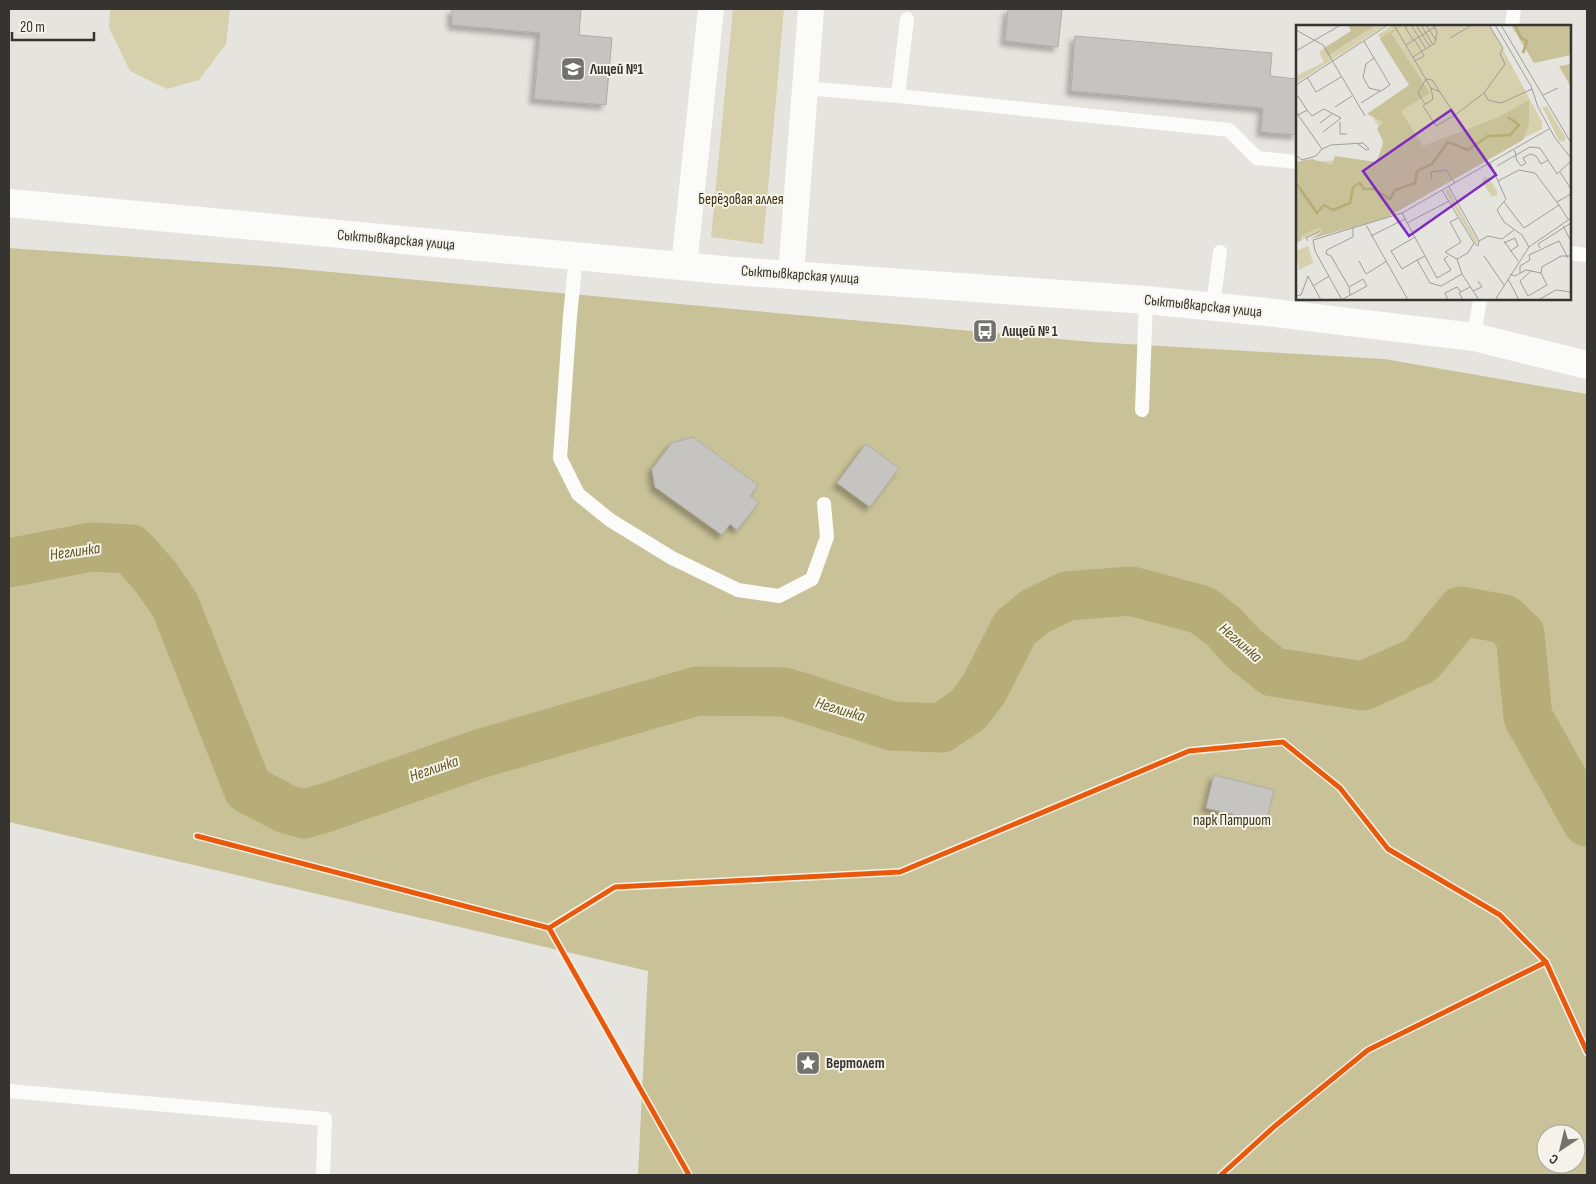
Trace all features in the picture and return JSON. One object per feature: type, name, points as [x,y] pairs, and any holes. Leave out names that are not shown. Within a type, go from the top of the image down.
[{"type":"street","points":[[684,266],[711,9]]},
{"type":"street","points":[[790,274],[811,9]]},
{"type":"street","name":"Сыктывкарская улица","points":[[9,204],[684,266],[1146,300],[1266,312],[1474,337],[1587,365]]},
{"type":"lane","points":[[1512,25],[1514,9]]},
{"type":"lane","points":[[898,96],[907,19]]},
{"type":"lane","points":[[805,88],[1229,130],[1257,158],[1296,162]]},
{"type":"lane","points":[[1214,290],[1220,252]]},
{"type":"lane","points":[[1571,253],[1587,255]]},
{"type":"lane","points":[[576,256],[569,325],[560,458],[578,494],[610,520],[672,558],[738,590],[779,596],[812,579],[827,537],[824,504]]},
{"type":"lane","points":[[1142,410],[1146,300]]},
{"type":"lane","points":[[1474,337],[1480,300]]},
{"type":"lane","points":[[9,1091],[325,1119],[323,1175]]},
{"type":"green space","points":[[110,9],[230,9],[226,44],[199,80],[167,89],[130,71],[109,28]]},
{"type":"green space","name":"Берёзовая аллея","points":[[733,9],[784,9],[763,244],[711,237]]},
{"type":"green space","name":"парк Патриот","points":[[9,248],[277,267],[1092,342],[1384,359],[1587,394],[1587,1175],[638,1175],[648,971],[9,822]]},
{"type":"building","name":"Лицей №1","points":[[452,9],[581,9],[579,35],[612,38],[606,105],[534,99],[540,33],[452,25]]},
{"type":"building","points":[[1008,9],[1062,9],[1058,47],[1005,41]]},
{"type":"building","points":[[1075,36],[1272,53],[1270,76],[1296,79],[1296,135],[1261,132],[1263,108],[1071,91]]},
{"type":"building","points":[[693,437],[758,485],[750,496],[759,502],[737,530],[730,524],[722,535],[655,487],[652,469],[672,443]]},
{"type":"building","points":[[866,444],[899,468],[870,507],[837,483]]},
{"type":"building","points":[[1214,775],[1274,790],[1266,822],[1206,808]]},
{"type":"waterway","name":"Неглинка","points":[[9,563],[91,547],[131,549],[155,576],[175,605],[248,789],[286,809],[304,814],[479,754],[697,691],[785,692],[892,726],[941,728],[968,710],[984,689],[1015,628],[1036,611],[1067,596],[1131,591],[1202,610],[1224,627],[1243,648],[1273,672],[1363,686],[1421,660],[1461,611],[1504,619],[1520,634],[1528,717],[1587,822]]},
{"type":"cycle path","points":[[549,928],[615,887],[900,872],[1189,751],[1283,742],[1340,788],[1388,849],[1500,915],[1546,962],[1587,1052]]},
{"type":"cycle path","points":[[197,836],[549,928],[689,1175]]},
{"type":"cycle path","points":[[1221,1175],[1275,1126],[1368,1050],[1546,962]]},
{"type":"place","name":"Лицей №1","points":[[573,69]]},
{"type":"place","name":"Лицей № 1","points":[[985,331]]},
{"type":"place","name":"Вертолет","points":[[808,1063]]}]
